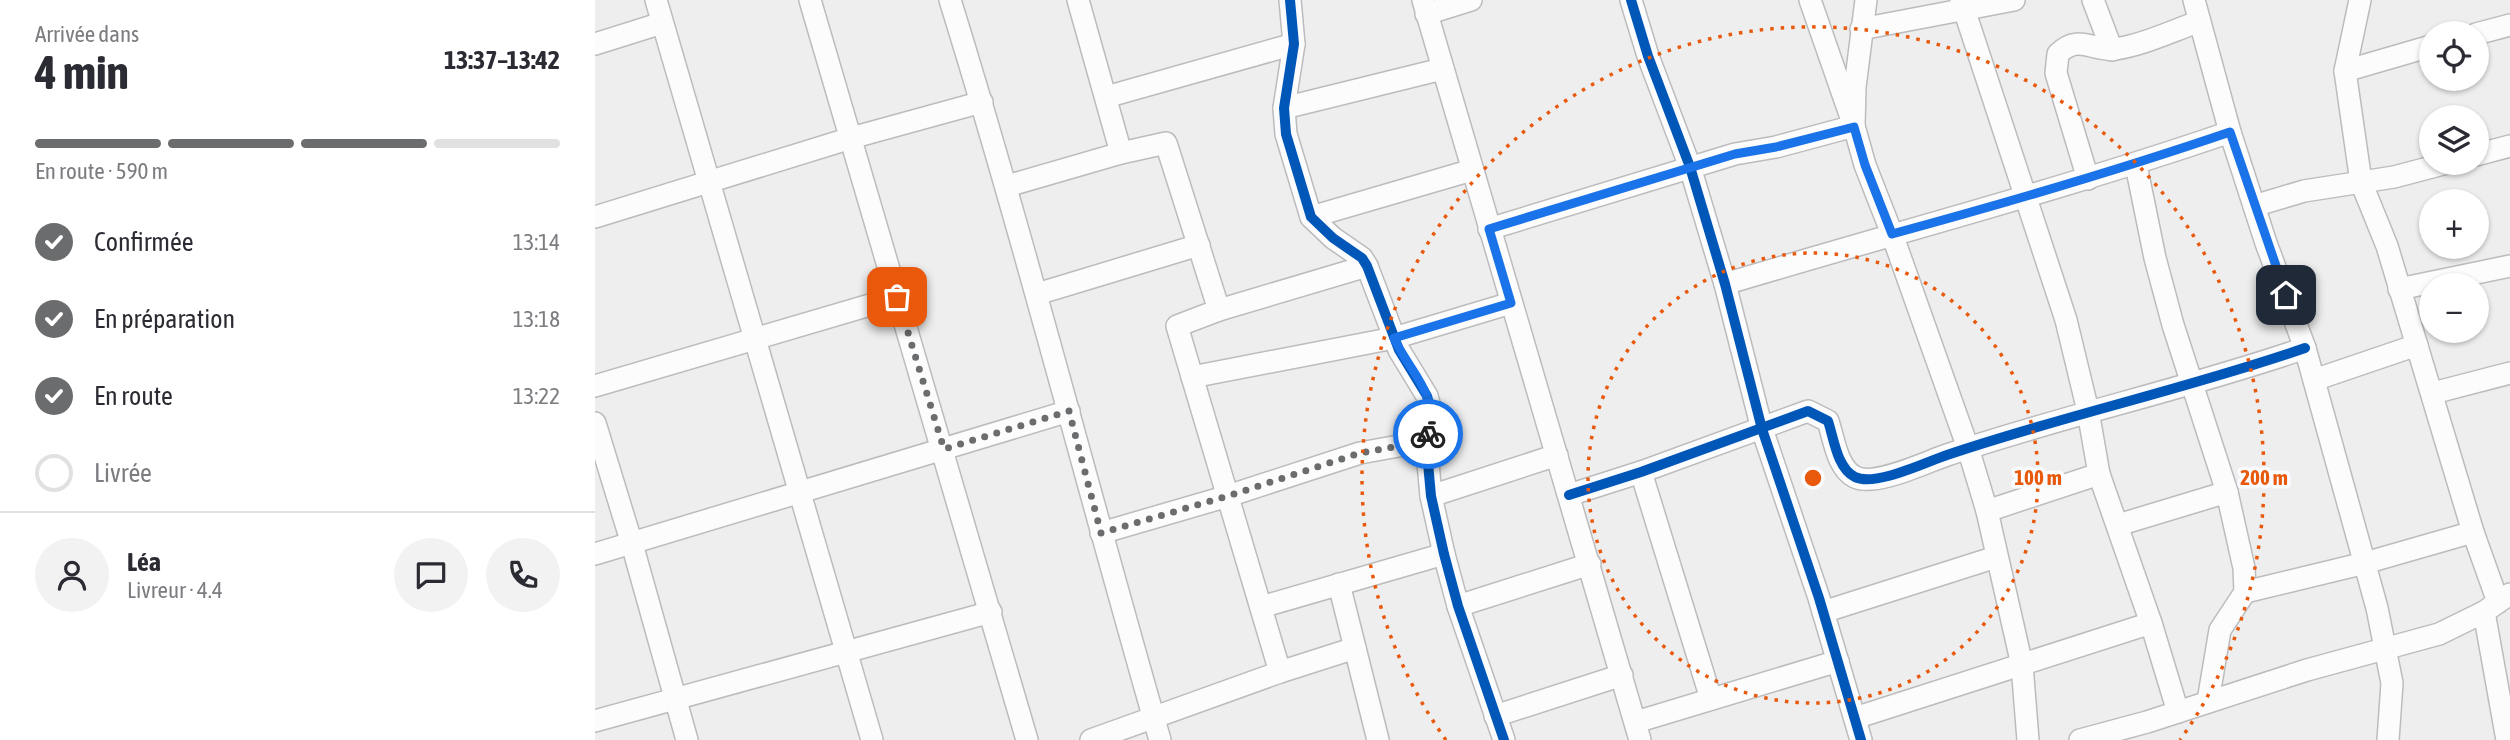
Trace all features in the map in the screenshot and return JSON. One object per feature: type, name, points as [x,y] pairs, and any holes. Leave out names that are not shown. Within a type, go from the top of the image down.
[{"type":"street","points":[[656,0],[872,740]]},
{"type":"street","points":[[810,0],[944,449],[1027,740]]},
{"type":"street","points":[[950,0],[1007,186],[1160,740]]},
{"type":"street","points":[[1078,0],[1121,153]]},
{"type":"street","points":[[1290,0],[1294,44],[1284,108],[1286,134],[1311,217],[1367,265],[1394,338],[1427,396],[1431,421],[1426,441],[1431,496],[1458,606],[1504,740]]},
{"type":"street","points":[[1471,0],[1425,7],[1638,731],[1711,699],[1838,661]]},
{"type":"street","points":[[1631,0],[1648,56],[1690,167],[1725,284],[1762,429],[1823,612],[1861,740]]},
{"type":"street","points":[[1810,0],[1865,165],[1968,448],[1987,511],[2022,665],[2028,740]]},
{"type":"street","points":[[1854,127],[1855,87],[1866,0]]},
{"type":"street","points":[[1861,29],[1962,4],[2014,0]]},
{"type":"street","points":[[2093,0],[2112,50]]},
{"type":"street","points":[[2193,0],[2230,132],[2305,348],[2365,563],[2387,650],[2392,683],[2394,736]]},
{"type":"street","points":[[2360,0],[2345,71],[2361,182],[2387,246],[2419,357],[2433,393],[2473,532],[2497,603],[2507,740]]},
{"type":"street","points":[[1962,4],[2066,320],[2088,411],[2099,474],[2151,623],[2178,712]]},
{"type":"street","points":[[2088,179],[2056,73],[2057,57],[2065,47],[2087,43],[2112,50],[2198,22]]},
{"type":"street","points":[[595,44],[662,23]]},
{"type":"street","points":[[2489,31],[2510,25]]},
{"type":"street","points":[[1106,97],[1294,44]]},
{"type":"street","points":[[2345,71],[2419,49]]},
{"type":"street","points":[[1284,108],[1442,69]]},
{"type":"street","points":[[595,217],[851,138],[982,102]]},
{"type":"street","points":[[1489,229],[1735,154],[1776,147],[1854,127]]},
{"type":"street","points":[[1725,284],[2136,165],[2230,132]]},
{"type":"street","points":[[1007,186],[1166,143],[1219,310]]},
{"type":"street","points":[[2489,152],[2510,146]]},
{"type":"street","points":[[2136,165],[2155,258],[2227,492],[2244,568],[2245,592],[2220,630],[2208,701]]},
{"type":"street","points":[[1311,217],[1472,170]]},
{"type":"street","points":[[2254,206],[2304,191],[2419,170]]},
{"type":"street","points":[[1037,294],[1199,245]]},
{"type":"street","points":[[1280,672],[1178,325],[1367,265]]},
{"type":"street","points":[[2399,289],[2510,266]]},
{"type":"street","points":[[595,386],[897,297]]},
{"type":"street","points":[[1192,377],[1394,338],[1511,303]]},
{"type":"street","points":[[2314,380],[2417,345]]},
{"type":"street","points":[[1569,495],[1641,472],[1808,411],[1828,421],[1843,466],[1856,478],[1875,480],[2088,411],[2255,365],[2305,348]]},
{"type":"street","points":[[2433,393],[2510,373]]},
{"type":"street","points":[[595,554],[1069,411]]},
{"type":"street","points":[[595,423],[687,740]]},
{"type":"street","points":[[1101,533],[1228,496],[1360,453],[1426,441]]},
{"type":"street","points":[[1431,496],[1557,456]]},
{"type":"street","points":[[1641,472],[1711,699]]},
{"type":"street","points":[[1987,511],[2099,474]]},
{"type":"street","points":[[2118,526],[2227,492]]},
{"type":"street","points":[[2245,592],[2365,563],[2473,532]]},
{"type":"street","points":[[1261,607],[1444,554]]},
{"type":"street","points":[[1823,612],[1996,556]]},
{"type":"street","points":[[1458,606],[1590,564]]},
{"type":"street","points":[[1339,584],[1378,740]]},
{"type":"street","points":[[2080,740],[2178,712],[2307,670],[2439,634],[2497,603]]},
{"type":"street","points":[[595,721],[991,612]]},
{"type":"street","points":[[1855,718],[2151,623]]},
{"type":"street","points":[[1091,740],[1355,648]]},
{"type":"street","points":[[1496,716],[1622,675]]},
{"type":"cycle path","points":[[1290,0],[1294,44],[1284,108],[1286,134],[1311,217],[1333,238],[1362,258],[1399,350],[1427,396],[1431,411],[1426,441],[1431,496],[1458,606],[1504,740]]},
{"type":"cycle path","points":[[1631,0],[1648,56],[1690,167],[1725,284],[1762,429],[1819,598],[1861,740]]},
{"type":"cycle path","points":[[1569,495],[1641,472],[1808,411],[1828,421],[1837,452],[1849,473],[1855,477],[1875,479],[2036,427],[2305,348]]},
{"type":"way so far","points":[[897,297],[944,449],[1069,411],[1101,533],[1228,496],[1360,453],[1426,441],[1428,434]]},
{"type":"route","points":[[1428,434],[1431,411],[1427,396],[1394,338],[1511,303],[1489,229],[1735,154],[1776,147],[1854,127],[1865,165],[1892,234],[2136,165],[2230,132],[2286,295]]}]
